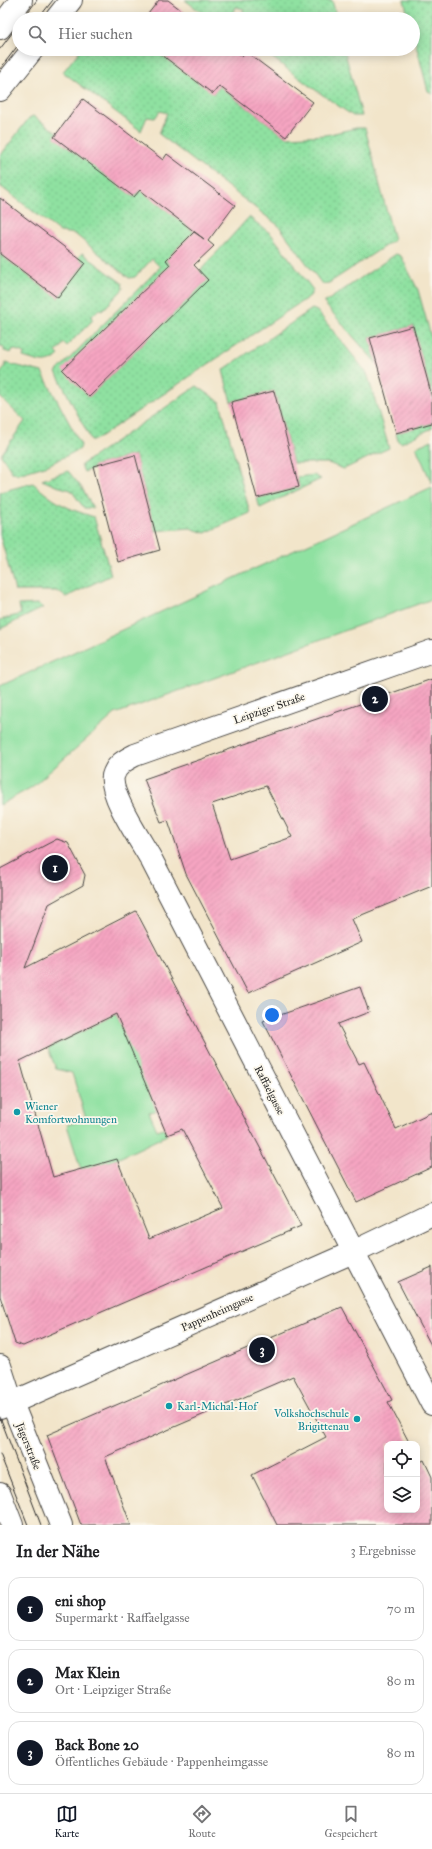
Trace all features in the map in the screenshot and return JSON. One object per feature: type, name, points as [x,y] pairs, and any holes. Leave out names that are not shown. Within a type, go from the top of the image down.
[{"type":"street","points":[[0,28],[21,0]]},
{"type":"street","points":[[62,12],[71,0]]},
{"type":"street","points":[[0,90],[27,56]]},
{"type":"street","name":"Leipziger Straße","points":[[113,776],[117,768],[124,760],[135,755],[432,651]]},
{"type":"street","name":"Raffaelgasse","points":[[113,776],[115,793],[119,802],[155,866],[432,1404]]},
{"type":"street","name":"Pappenheimgasse","points":[[6,1405],[353,1252],[432,1214]]},
{"type":"street","name":"Jägerstraße","points":[[0,1366],[6,1405],[61,1525]]},
{"type":"street","points":[[0,1494],[12,1525]]},
{"type":"green space","points":[[185,0],[332,0],[335,12],[243,12],[244,9],[236,7],[234,12],[201,12]]},
{"type":"green space","points":[[404,0],[432,0],[432,95],[428,91],[419,56],[420,12],[407,12]]},
{"type":"green space","points":[[76,56],[163,56],[213,93],[219,86],[286,137],[326,135],[356,128],[365,128],[394,240],[329,283],[322,284],[279,226],[159,134],[167,113],[160,111],[155,118],[147,117],[141,131],[63,72]]},
{"type":"green space","points":[[270,56],[346,56],[362,116],[353,116]]},
{"type":"green space","points":[[33,116],[58,133],[55,137],[134,197],[140,190],[194,231],[166,260],[170,265],[63,370],[89,397],[207,280],[200,271],[249,217],[271,234],[313,290],[310,296],[95,440],[91,440],[56,372],[160,267],[152,259],[135,277],[129,278],[75,234],[60,232],[0,186],[0,156],[29,118]]},
{"type":"green space","points":[[82,253],[122,283],[123,289],[102,311],[99,309],[91,317],[93,320],[67,346],[64,343],[56,352],[59,355],[55,359],[42,362],[23,357],[24,353],[13,349],[11,353],[4,351],[4,347],[0,346],[0,254],[58,298],[85,263],[78,258]]},
{"type":"green space","points":[[396,254],[401,256],[418,290],[432,340],[432,397],[413,326],[370,338],[377,364],[324,303]]},
{"type":"green space","points":[[312,309],[317,311],[367,373],[389,448],[344,469],[328,463],[293,463],[274,391],[231,402],[223,370]]},
{"type":"green space","points":[[6,363],[42,372],[81,445],[80,449],[48,465],[18,474],[12,472],[1,455],[25,421],[0,397],[0,375]]},
{"type":"green space","points":[[197,386],[220,402],[250,513],[205,533],[190,528],[155,531],[135,455],[93,466],[93,469],[84,472],[81,465]]},
{"type":"green space","points":[[432,423],[432,428],[401,443],[398,441],[396,433]]},
{"type":"green space","points":[[432,440],[432,484],[416,447]]},
{"type":"green space","points":[[68,471],[82,488],[93,508],[84,508],[71,490],[42,480]]},
{"type":"green space","points":[[314,475],[321,479],[260,508],[257,498],[299,487],[297,477]]},
{"type":"green space","points":[[33,483],[61,504],[94,517],[111,575],[66,597],[57,591],[15,591],[0,535],[0,492]]},
{"type":"green space","points":[[432,487],[432,599],[115,714],[32,787],[0,805],[0,686]]},
{"type":"green space","points":[[38,604],[43,608],[0,629],[0,620],[21,614],[19,605]]},
{"type":"green space","points":[[116,1014],[158,1110],[149,1112],[157,1130],[164,1128],[167,1135],[117,1159],[81,1170],[67,1125],[86,1119],[72,1073],[56,1069],[48,1048]]},
{"type":"building","points":[[159,0],[168,0],[184,12],[150,12]]},
{"type":"building","points":[[163,56],[252,56],[313,102],[286,137],[219,86],[213,94]]},
{"type":"building","points":[[83,99],[163,160],[167,154],[235,205],[208,241],[214,246],[194,265],[208,280],[89,397],[62,370],[170,265],[166,260],[194,232],[204,239],[140,190],[134,197],[54,137]]},
{"type":"building","points":[[0,198],[85,263],[58,298],[0,254]]},
{"type":"building","points":[[413,326],[432,397],[432,423],[396,433],[370,338]]},
{"type":"building","points":[[274,391],[299,487],[257,498],[231,402]]},
{"type":"building","points":[[135,455],[160,550],[118,562],[93,466]]},
{"type":"building","points":[[432,679],[432,886],[352,919],[362,942],[248,993],[186,874],[168,820],[161,822],[144,779]],"holes":[[[266,786],[292,837],[230,859],[212,804]]]},
{"type":"building","points":[[57,839],[68,843],[85,875],[83,885],[49,904],[25,968],[136,911],[301,1226],[23,1346],[15,1343],[0,1296],[0,869]],"holes":[[[116,1014],[167,1135],[182,1129],[223,1208],[149,1239],[117,1159],[53,1177],[20,1061]]]},
{"type":"building","points":[[360,987],[369,1012],[338,1024],[359,1064],[364,1062],[396,1129],[432,1112],[432,1167],[356,1202],[263,1021]]},
{"type":"building","points":[[432,1267],[432,1347],[398,1282]]},
{"type":"building","points":[[342,1307],[392,1400],[388,1402],[408,1441],[384,1441],[384,1513],[420,1513],[420,1462],[424,1460],[432,1477],[432,1525],[277,1525],[252,1475],[326,1437],[293,1376],[105,1457],[131,1525],[81,1525],[47,1435]]},
{"type":"tram line","points":[[28,12],[37,0]]},
{"type":"tram line","points":[[44,12],[53,0]]},
{"type":"tram line","points":[[0,49],[12,33]]},
{"type":"tram line","points":[[0,69],[12,53]]},
{"type":"tram line","points":[[0,1417],[41,1525]]},
{"type":"tram line","points":[[0,1454],[28,1525]]},
{"type":"place","name":"Max Klein","points":[[375,699]]},
{"type":"place","name":"eni shop","points":[[55,868]]},
{"type":"place","name":"Wiener Komfortwohnungen","points":[[17,1112]]},
{"type":"place","name":"Back Bone 20","points":[[262,1350]]},
{"type":"place","name":"Karl-Michal-Hof","points":[[169,1406]]},
{"type":"place","name":"Volkshochschule Brigittenau","points":[[357,1419]]}]
